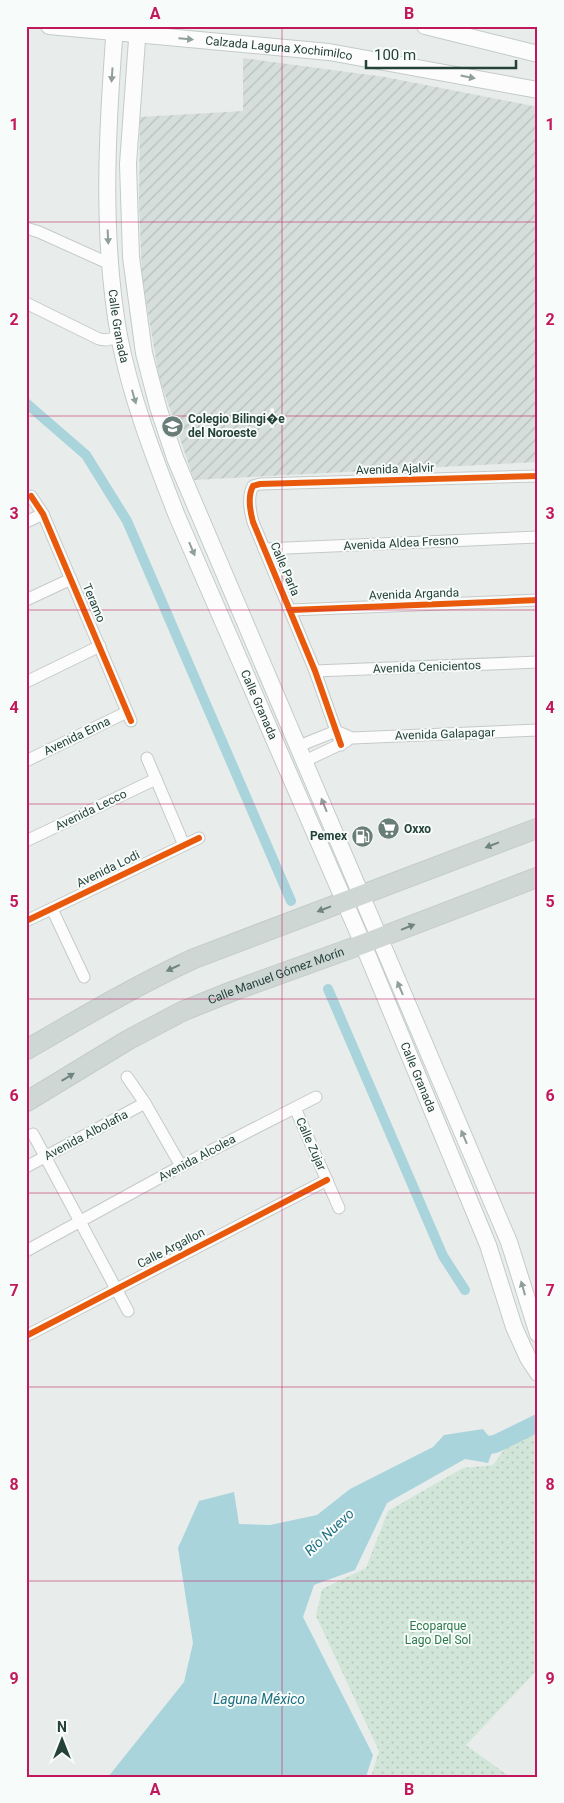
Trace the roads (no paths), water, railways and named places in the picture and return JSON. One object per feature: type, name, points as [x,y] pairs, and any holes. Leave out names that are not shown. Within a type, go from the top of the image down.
[{"type":"main road","name":"Calzada Laguna Xochimilco","points":[[49,26],[137,30],[351,55],[538,90]]},
{"type":"main road","points":[[425,26],[538,54]]},
{"type":"main road","name":"Calle Granada","points":[[115,30],[107,156],[107,206],[110,264],[120,338],[133,393],[174,508],[509,1242],[538,1334]]},
{"type":"main road","name":"Calle Granada","points":[[137,30],[128,164],[128,211],[132,266],[144,353],[158,407],[175,458],[302,753],[352,898]]},
{"type":"main road","points":[[26,1050],[115,998],[193,959],[538,828]]},
{"type":"main road","name":"Calle Manuel Gómez Morín","points":[[26,1102],[128,1040],[183,1012],[233,991],[538,877]]},
{"type":"main road","name":"Calle Granada","points":[[371,941],[488,1244],[514,1327],[528,1358],[538,1373]]},
{"type":"street","points":[[26,228],[110,264]]},
{"type":"street","points":[[26,304],[99,340],[120,338]]},
{"type":"street","name":"Avenida Ajalvir","points":[[253,486],[260,484],[538,476]]},
{"type":"street","name":"Calle Parla","points":[[253,486],[250,491],[250,508],[264,549],[315,671],[341,745]]},
{"type":"street","name":"Teramo","points":[[31,496],[43,514],[129,716]]},
{"type":"street","points":[[26,522],[43,514]]},
{"type":"street","name":"Avenida Aldea Fresno","points":[[264,549],[538,537]]},
{"type":"street","points":[[26,600],[71,579]]},
{"type":"street","name":"Avenida Arganda","points":[[290,610],[538,600]]},
{"type":"street","points":[[26,682],[100,646]]},
{"type":"street","name":"Avenida Cenicientos","points":[[315,671],[538,662]]},
{"type":"street","name":"Avenida Enna","points":[[26,761],[129,716]]},
{"type":"street","name":"Avenida Galapagar","points":[[336,731],[352,738],[538,730]]},
{"type":"street","points":[[302,753],[336,731]]},
{"type":"street","points":[[302,753],[341,745],[352,738]]},
{"type":"street","points":[[147,758],[184,845]]},
{"type":"street","name":"Avenida Lecco","points":[[26,841],[156,779]]},
{"type":"street","name":"Avenida Lodi","points":[[26,921],[199,838]]},
{"type":"street","points":[[52,908],[84,977]]},
{"type":"street","points":[[128,1076],[181,1166]]},
{"type":"street","name":"Avenida Alcolea","points":[[26,1251],[181,1166],[316,1097]]},
{"type":"street","name":"Avenida Albolafia","points":[[26,1167],[145,1103]]},
{"type":"street","name":"Calle Zujar","points":[[295,1108],[339,1208]]},
{"type":"street","points":[[33,1134],[128,1312]]},
{"type":"street","name":"Calle Argallon","points":[[26,1336],[327,1180]]},
{"type":"water","name":"Laguna México","points":[[483,1429],[495,1444],[488,1463],[465,1459],[387,1503],[355,1570],[314,1585],[303,1617],[373,1755],[366,1777],[108,1777],[184,1682],[193,1643],[178,1548],[199,1501],[234,1492],[239,1524],[270,1525],[317,1515],[350,1489],[433,1447],[444,1435]]},
{"type":"waterway","points":[[26,403],[86,455],[127,521],[291,901]]},
{"type":"waterway","points":[[328,989],[443,1256],[465,1290]]},
{"type":"waterway","name":"Río Nuevo","points":[[473,1447],[495,1444],[538,1423]]},
{"type":"place","name":"Colegio Bilingi�e del Noroeste","points":[[172,426]]},
{"type":"place","name":"Oxxo","points":[[388,829]]},
{"type":"place","name":"Pemex","points":[[363,836]]},
{"type":"park label","name":"Ecoparque Lago Del Sol","points":[[438,1633]]}]
